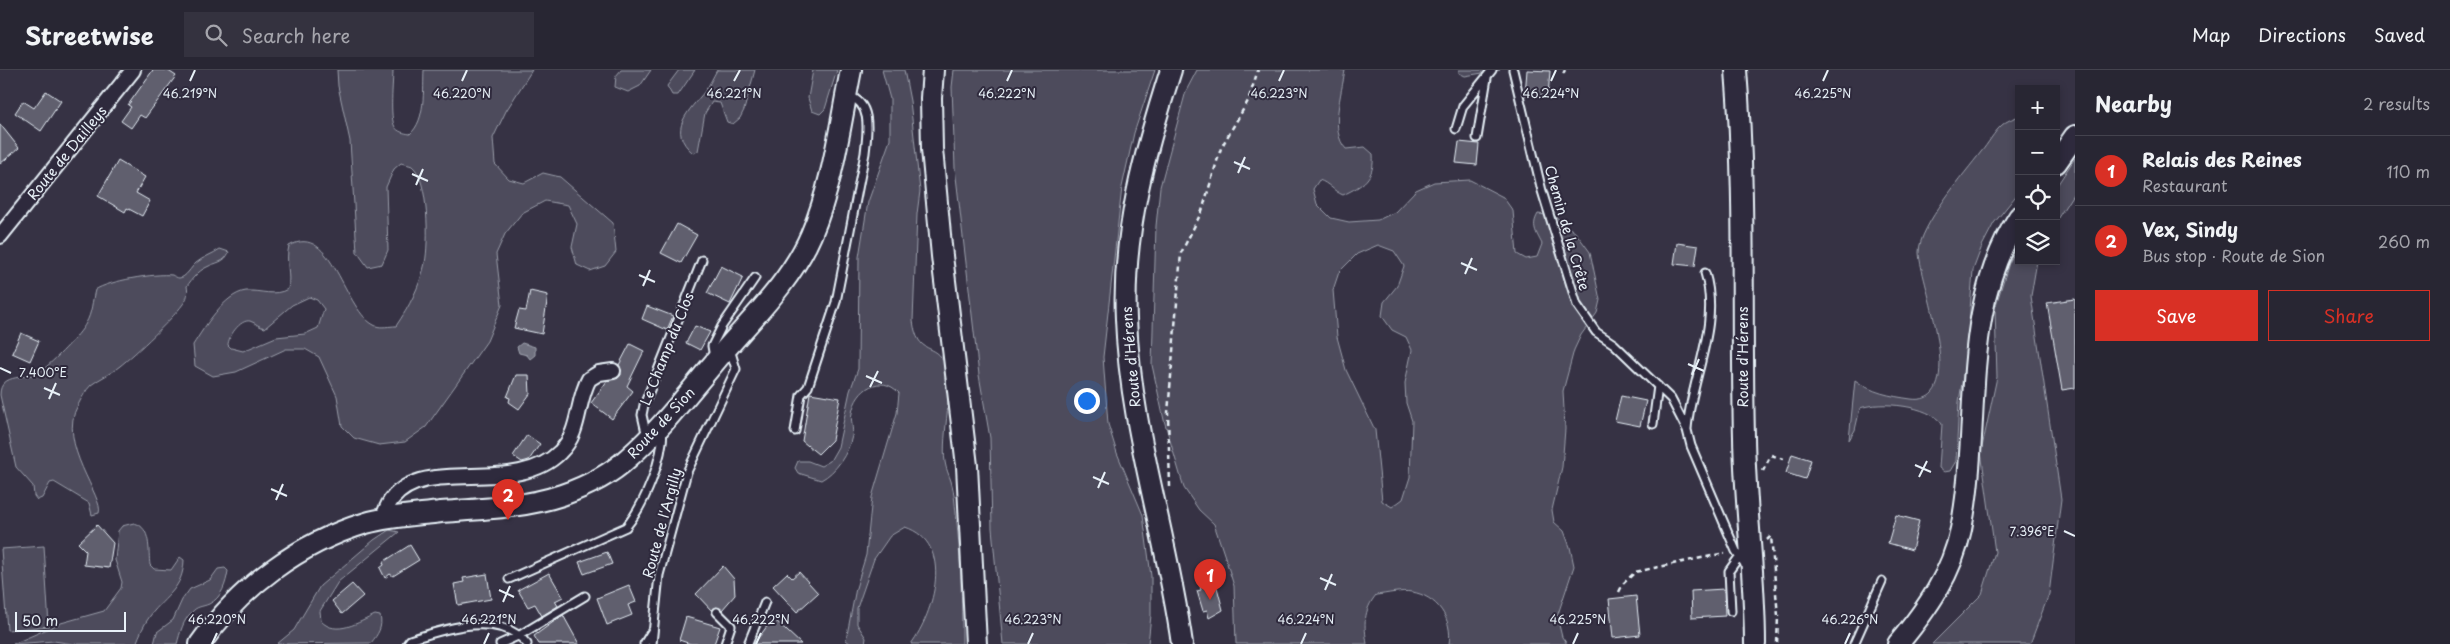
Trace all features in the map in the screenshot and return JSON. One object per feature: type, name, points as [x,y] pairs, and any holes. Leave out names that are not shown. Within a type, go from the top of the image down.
[{"type":"main road","name":"Route de Sion","points":[[200,644],[233,605],[272,570],[316,543],[365,523],[489,509],[562,495],[606,474],[627,460],[663,423],[729,346],[780,284],[810,238],[826,189],[851,70]]},
{"type":"main road","points":[[933,70],[931,98],[932,149],[942,256],[967,466],[976,644]]},
{"type":"main road","name":"Route d'Hérens","points":[[1171,70],[1152,131],[1135,199],[1128,254],[1126,318],[1130,372],[1138,423],[1170,566],[1182,644]]},
{"type":"main road","name":"Route d'Hérens","points":[[1736,70],[1743,212],[1745,493],[1742,554],[1753,576],[1755,644]]},
{"type":"main road","points":[[2060,157],[2075,136]]},
{"type":"main road","points":[[1898,644],[1921,616],[1941,586],[1961,529],[1982,315],[1987,290],[2000,252],[2018,220]]},
{"type":"street","name":"Route de Dailleys","points":[[0,236],[133,70]]},
{"type":"street","points":[[382,520],[390,500],[396,494],[420,482],[453,476],[510,475],[529,470],[554,458],[572,436],[589,378],[599,373],[612,371]]},
{"type":"lane","points":[[1456,129],[1463,106],[1492,70]]},
{"type":"lane","name":"Chemin de la Crête","points":[[1513,70],[1542,191],[1576,305],[1596,332],[1614,344],[1671,399],[1687,430],[1691,446],[1742,554]]},
{"type":"lane","points":[[1477,138],[1487,77]]},
{"type":"lane","points":[[795,431],[801,396],[808,388],[836,302],[865,153],[868,132],[866,112],[859,101],[846,95]]},
{"type":"lane","name":"Le Champ du Clos","points":[[647,439],[642,416],[644,405],[702,260]]},
{"type":"lane","points":[[1687,430],[1688,406],[1703,353],[1710,310],[1710,287],[1705,273]]},
{"type":"lane","points":[[715,362],[712,346],[722,326],[755,278]]},
{"type":"lane","name":"Route de l'Argilly","points":[[653,643],[659,575],[687,472],[736,369],[729,346]]},
{"type":"lane","points":[[1653,424],[1658,386]]},
{"type":"lane","points":[[509,579],[626,527],[639,510],[663,444],[663,423]]},
{"type":"lane","points":[[1731,611],[1729,571],[1742,554]]},
{"type":"lane","points":[[1854,644],[1882,581]]},
{"type":"lane","points":[[500,644],[520,636],[585,596]]},
{"type":"lane","points":[[748,644],[765,602]]},
{"type":"lane","points":[[717,612],[730,626],[725,644]]},
{"type":"lane","points":[[407,644],[410,640],[457,625],[506,627],[520,636],[527,644]]},
{"type":"lane","name":"Route de l'Argilly","points":[[644,644],[653,628]]},
{"type":"path","points":[[1169,493],[1168,413],[1181,252],[1202,211],[1222,148],[1248,100],[1258,70]]},
{"type":"path","points":[[1563,74],[1565,70]]},
{"type":"path","points":[[1619,592],[1623,584],[1635,572],[1742,554],[1771,536],[1778,616],[1777,644]]},
{"type":"shaded area","points":[[337,70],[393,70],[393,122],[398,130],[410,134],[419,121],[421,113],[424,70],[532,70],[506,111],[493,138],[495,164],[509,179],[524,183],[543,173],[560,177],[613,223],[616,252],[605,266],[590,271],[577,265],[572,247],[577,224],[568,205],[545,201],[522,213],[505,234],[496,254],[502,305],[487,341],[426,427],[405,442],[379,445],[354,438],[342,426],[337,396],[319,357],[305,349],[286,349],[236,372],[213,376],[195,366],[193,345],[215,313],[230,298],[246,291],[278,293],[288,289],[289,246],[304,242],[317,246],[337,271],[365,318],[376,326],[396,326],[410,304],[420,280],[426,254],[427,227],[422,184],[418,173],[412,166],[401,163],[394,169],[386,187],[388,250],[382,264],[368,267],[357,252],[350,141],[338,86]],"holes":[[[309,297],[317,300],[324,309],[318,328],[305,334],[276,337],[243,351],[231,348],[228,345],[232,333],[242,323],[250,321],[265,328],[292,305]]]},
{"type":"shaded area","points":[[621,70],[651,70],[640,86],[628,92],[615,87],[616,76]]},
{"type":"shaded area","points":[[679,70],[695,70],[678,95],[672,95],[667,86]]},
{"type":"shaded area","points":[[717,70],[755,70],[740,118],[733,124],[727,122],[720,103],[712,102],[705,113],[698,151],[693,153],[685,145],[681,136],[683,121],[707,88]]},
{"type":"shaded area","points":[[813,70],[837,70],[825,109],[820,114],[812,111],[808,98]]},
{"type":"shaded area","points":[[882,70],[904,70],[910,101],[920,191],[917,214],[913,321],[915,333],[919,340],[923,345],[941,357],[948,374],[949,386],[944,451],[945,465],[954,493],[958,530],[962,644],[911,644],[927,615],[935,580],[935,563],[930,548],[921,535],[905,527],[890,536],[874,559],[857,608],[857,624],[866,638],[865,644],[851,644],[846,640],[856,588],[866,555],[872,497],[897,413],[899,393],[885,384],[877,384],[870,386],[858,397],[852,413],[852,433],[848,449],[841,462],[826,477],[821,480],[798,473],[795,468],[798,461],[808,461],[821,466],[830,461],[838,447],[850,391],[858,369],[859,257],[868,202],[890,140],[890,99]]},
{"type":"shaded area","points":[[954,70],[1155,70],[1134,133],[1122,187],[1103,357],[1108,424],[1117,453],[1143,515],[1151,576],[1151,615],[1148,644],[1003,644],[992,528],[990,438],[979,375],[955,168],[952,87]]},
{"type":"shaded area","points":[[1197,70],[1345,70],[1338,111],[1338,132],[1346,149],[1365,147],[1373,154],[1373,163],[1370,175],[1366,180],[1343,195],[1319,180],[1313,189],[1317,204],[1331,218],[1349,222],[1378,220],[1395,212],[1416,190],[1434,182],[1470,180],[1503,197],[1513,211],[1517,254],[1526,259],[1537,257],[1542,244],[1535,226],[1538,214],[1555,216],[1576,233],[1590,252],[1600,300],[1597,313],[1581,335],[1574,350],[1563,391],[1565,429],[1562,467],[1552,510],[1554,522],[1564,531],[1574,566],[1557,617],[1562,637],[1567,644],[1449,644],[1450,635],[1446,618],[1436,604],[1421,594],[1403,591],[1376,595],[1369,607],[1366,618],[1367,644],[1236,644],[1234,586],[1214,524],[1199,510],[1184,488],[1164,420],[1152,365],[1156,226],[1160,187],[1186,91]],"holes":[[[1378,245],[1394,251],[1404,266],[1397,286],[1384,302],[1382,316],[1392,330],[1406,337],[1412,350],[1405,383],[1406,403],[1412,421],[1410,477],[1403,499],[1392,507],[1382,501],[1375,430],[1346,370],[1337,337],[1333,290],[1339,272],[1357,254]]]},
{"type":"shaded area","points":[[1459,70],[1500,70],[1465,76],[1459,73]]},
{"type":"shaded area","points":[[2015,118],[2015,197],[1994,223],[1982,246],[1973,270],[1967,350],[1959,402],[1956,461],[1950,471],[1944,472],[1939,468],[1942,424],[1927,412],[1892,405],[1860,408],[1855,430],[1849,440],[1855,380],[1875,391],[1911,399],[1929,396],[1938,383],[1940,363],[1938,338],[1921,266],[1919,252],[1921,241],[1934,214],[1954,186],[1996,131],[2006,122]]},
{"type":"shaded area","points":[[2075,158],[2075,191],[2060,215],[2060,181]]},
{"type":"shaded area","points":[[220,249],[229,252],[227,256],[223,260],[204,269],[193,278],[187,286],[188,294],[186,299],[173,316],[126,361],[91,385],[78,405],[73,420],[73,436],[82,468],[99,506],[99,513],[92,515],[89,503],[54,482],[50,483],[42,498],[37,500],[34,496],[33,486],[16,467],[0,395],[1,387],[10,379],[29,376],[41,371],[66,348],[88,319],[95,290],[110,284],[144,276],[172,275],[182,278],[199,261]]},
{"type":"shaded area","points":[[2015,252],[2015,265],[2036,265],[2031,296],[2061,499],[2049,594],[2030,644],[1932,644],[1982,594],[1995,552],[1981,452],[1997,377],[1995,308],[2009,263]]},
{"type":"shaded area","points":[[134,523],[144,529],[149,547],[150,565],[154,569],[171,570],[180,557],[184,560],[181,578],[177,585],[148,619],[136,644],[73,644],[54,641],[13,644],[61,623],[104,611],[121,588],[122,582],[115,560],[118,531],[122,526]]},
{"type":"shaded area","points":[[389,530],[399,532],[338,582],[320,611],[321,621],[327,626],[334,628],[348,627],[375,615],[380,616],[381,624],[379,630],[371,643],[277,644],[294,630],[320,586],[374,540]]},
{"type":"shaded area","points":[[44,546],[49,626],[7,630],[1,549]]},
{"type":"shaded area","points":[[225,568],[228,571],[225,585],[220,594],[209,604],[196,609],[189,615],[182,627],[177,644],[154,644],[157,632],[173,620],[182,600],[190,589],[210,580],[218,569]]},
{"type":"water","points":[[522,343],[535,347],[535,355],[530,359],[527,355],[519,353],[517,347]]},
{"type":"building","points":[[153,70],[167,70],[176,76],[145,118],[140,115],[131,128],[121,121],[131,107],[128,105]]},
{"type":"building","points":[[1527,70],[1550,71],[1548,96],[1525,95]]},
{"type":"building","points":[[46,91],[61,101],[41,131],[15,113],[23,101],[34,108]]},
{"type":"building","points":[[0,124],[19,148],[0,164]]},
{"type":"building","points":[[1459,142],[1479,144],[1477,165],[1456,163]]},
{"type":"building","points":[[118,161],[145,177],[136,193],[150,201],[142,216],[127,208],[125,212],[98,196]]},
{"type":"building","points":[[677,224],[697,235],[681,263],[661,253]]},
{"type":"building","points":[[1677,243],[1698,246],[1695,266],[1674,264]]},
{"type":"building","points":[[721,266],[743,277],[730,304],[707,293]]},
{"type":"building","points":[[530,291],[548,295],[542,334],[514,328],[519,310],[526,311]]},
{"type":"building","points":[[2075,299],[2075,388],[2062,390],[2047,303]]},
{"type":"building","points":[[647,306],[673,316],[667,330],[642,319]]},
{"type":"building","points":[[695,326],[710,332],[700,350],[686,343]]},
{"type":"building","points":[[21,333],[39,341],[30,361],[12,353]]},
{"type":"building","points":[[630,344],[644,351],[627,386],[633,391],[612,419],[591,403],[607,381],[618,378],[621,375],[619,365]]},
{"type":"building","points":[[516,375],[529,375],[530,394],[519,409],[509,402],[510,398],[507,397]]},
{"type":"building","points":[[810,393],[840,398],[832,440],[818,454],[802,441]]},
{"type":"building","points":[[1621,396],[1646,401],[1640,426],[1615,421]]},
{"type":"building","points":[[527,435],[540,444],[529,460],[522,462],[513,456]]},
{"type":"building","points":[[1792,454],[1811,460],[1805,479],[1786,473]]},
{"type":"building","points":[[1896,515],[1919,521],[1912,550],[1888,543]]},
{"type":"building","points":[[97,525],[113,543],[109,568],[84,565],[86,551],[78,543]]},
{"type":"building","points":[[410,545],[419,560],[393,576],[390,574],[385,578],[380,568],[384,565],[383,562]]},
{"type":"building","points":[[607,552],[612,564],[584,574],[579,562]]},
{"type":"building","points":[[723,566],[734,579],[735,595],[722,610],[716,607],[712,611],[696,594]]},
{"type":"building","points":[[799,572],[818,593],[797,612],[773,586],[787,573],[792,578]]},
{"type":"building","points":[[549,573],[563,597],[555,601],[558,606],[542,616],[535,604],[528,607],[518,590]]},
{"type":"building","points":[[487,574],[491,599],[458,605],[454,584],[464,582],[463,578]]},
{"type":"building","points":[[1214,576],[1223,610],[1209,618],[1207,610],[1203,611],[1197,591],[1201,590],[1198,577]]},
{"type":"building","points":[[352,584],[363,596],[342,614],[332,601]]},
{"type":"building","points":[[629,585],[636,602],[628,605],[632,615],[607,625],[597,598]]},
{"type":"building","points":[[1724,589],[1725,616],[1692,618],[1691,591]]},
{"type":"building","points":[[1636,596],[1640,635],[1613,638],[1609,599]]},
{"type":"building","points":[[563,615],[579,644],[539,644],[534,636]]},
{"type":"building","points":[[686,617],[720,627],[714,644],[691,644],[679,640]]},
{"type":"building","points":[[773,618],[801,644],[754,644]]},
{"type":"place","name":"Vex, Sindy","points":[[508,520]]},
{"type":"place","name":"Relais des Reines","points":[[1210,600]]}]
